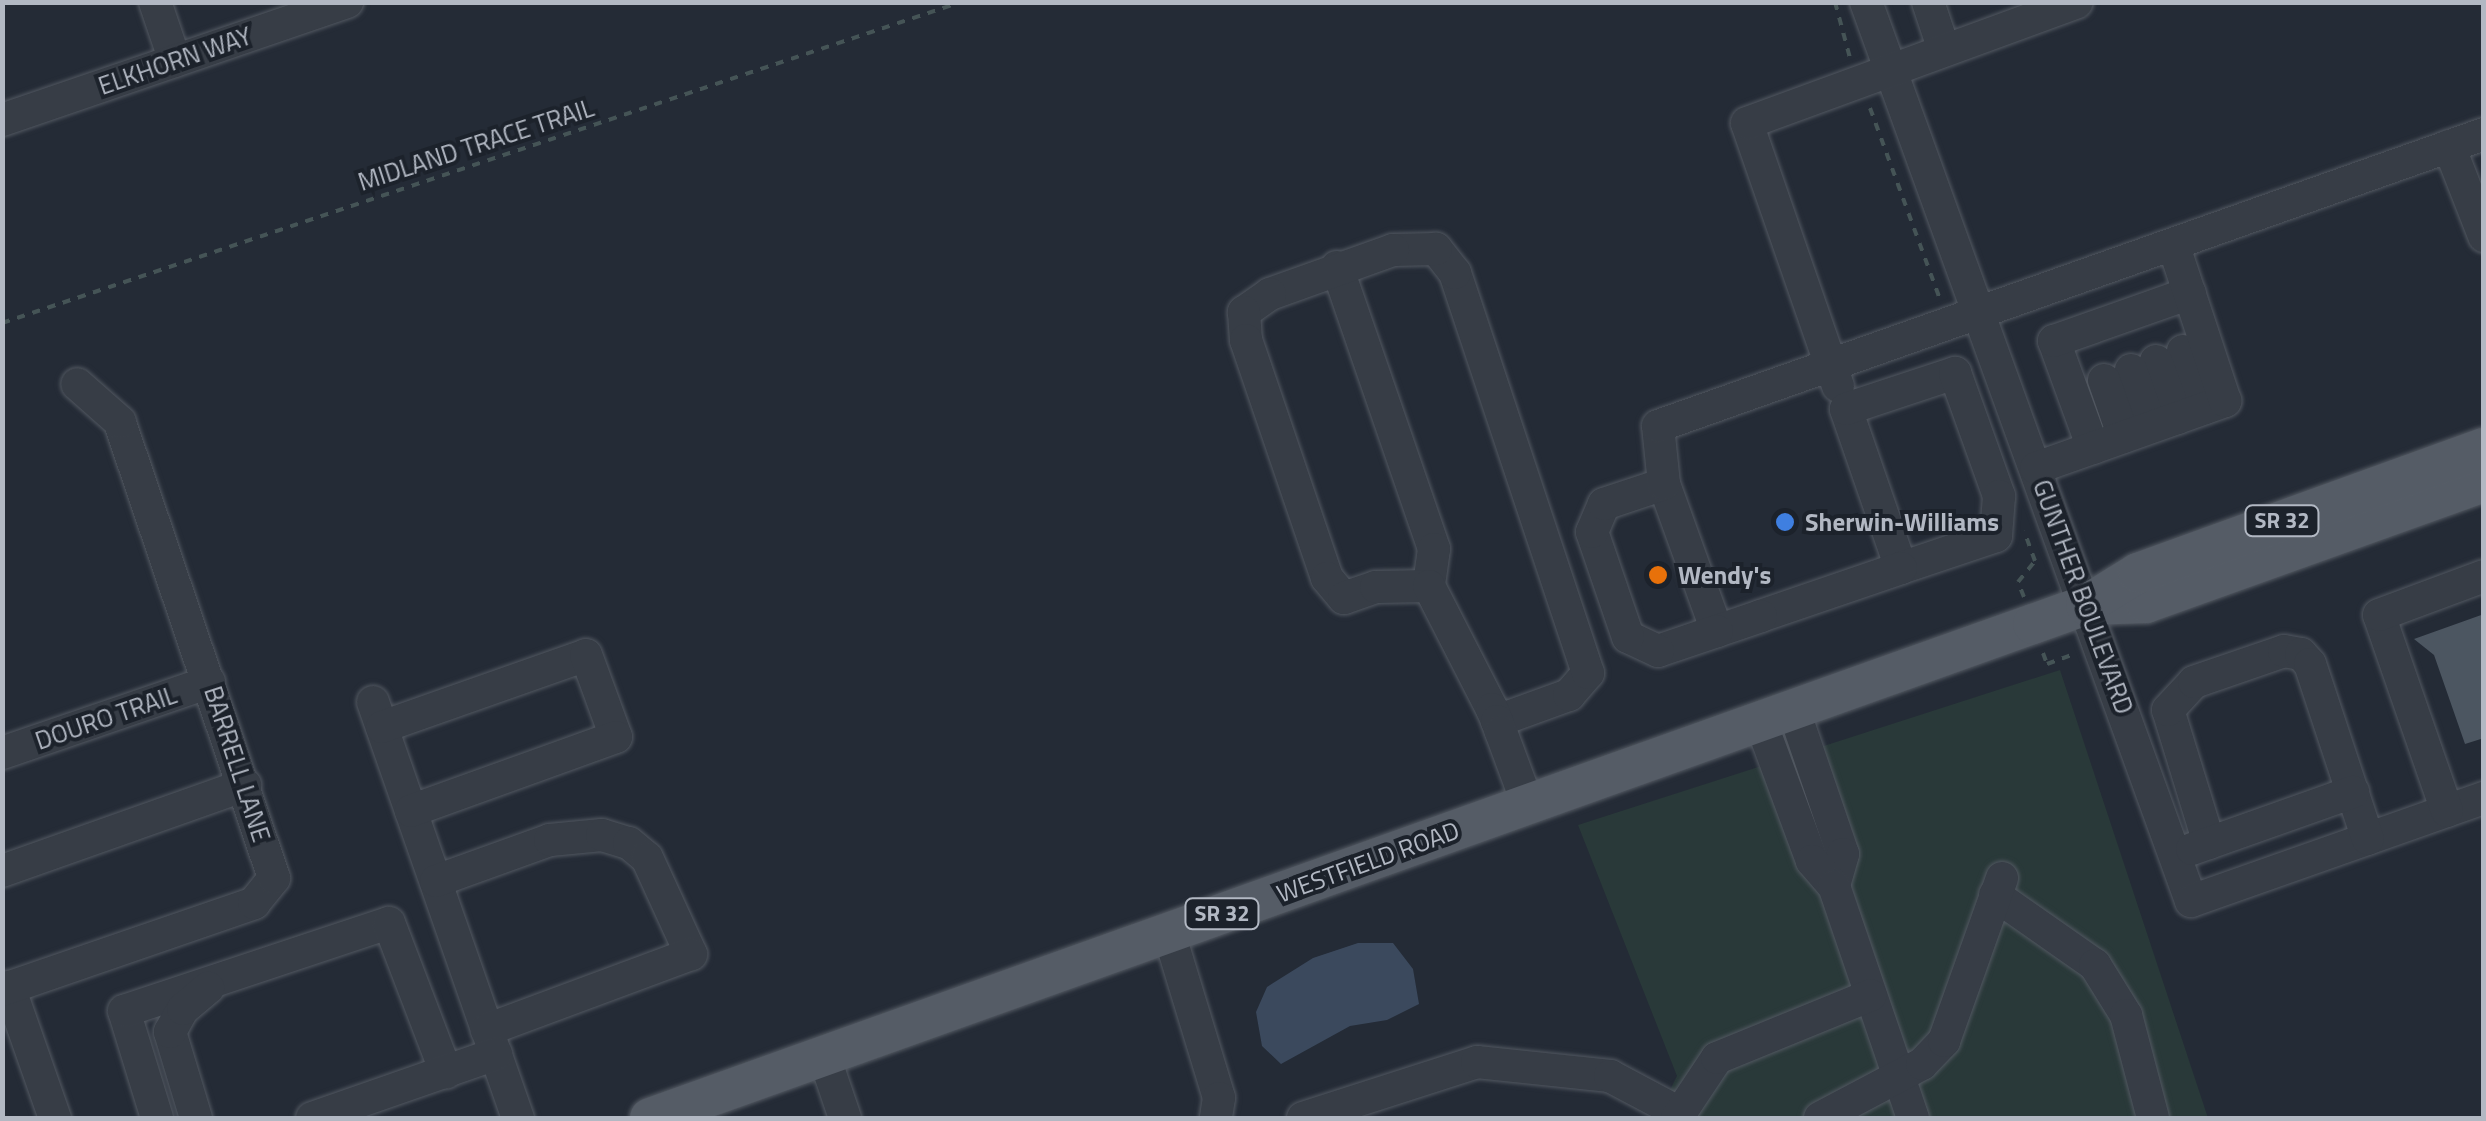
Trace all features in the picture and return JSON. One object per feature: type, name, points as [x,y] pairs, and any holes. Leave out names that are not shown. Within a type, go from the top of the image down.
[{"type":"main road","name":"WESTFIELD ROAD","points":[[650,1118],[2086,605],[2138,573],[2484,448]]},
{"type":"main road","name":"WESTFIELD ROAD","points":[[2086,605],[2146,603],[2484,482]]},
{"type":"street","points":[[155,2],[176,61]]},
{"type":"street","name":"ELKHORN WAY","points":[[2,120],[348,2]]},
{"type":"street","name":"GUNTHER BOULEVARD","points":[[1866,2],[2191,901],[2484,798]]},
{"type":"street","points":[[1928,2],[1944,50]]},
{"type":"street","points":[[1902,568],[1747,122],[2077,2]]},
{"type":"street","points":[[1717,631],[1664,484],[1658,426],[2484,134]]},
{"type":"street","points":[[2449,146],[2484,236]]},
{"type":"street","points":[[2150,427],[2139,338],[2174,244]]},
{"type":"street","points":[[1429,586],[1376,586],[1344,598],[1327,578],[1246,340],[1244,312],[1336,266],[1393,250],[1436,249],[1455,272],[1588,673],[1569,694],[1497,721]]},
{"type":"street","points":[[1336,266],[1434,549],[1429,586],[1497,721],[1528,806]]},
{"type":"street","points":[[2139,338],[2150,427]]},
{"type":"street","points":[[1997,490],[2226,400],[2139,338],[2054,341],[2150,427]]},
{"type":"street","points":[[1664,484],[1604,504],[1592,532],[1628,637],[1658,651],[1996,536],[1997,490],[1955,373],[1846,409]]},
{"type":"street","name":"BARRELL LANE","points":[[6,988],[264,895],[274,878],[120,422],[77,384]]},
{"type":"street","points":[[2447,811],[2379,614],[2484,576]]},
{"type":"street","points":[[2209,843],[2168,710],[2194,682],[2284,651],[2301,654],[2368,838]]},
{"type":"street","points":[[411,811],[616,737],[586,655],[378,715],[411,811],[492,1042],[518,1118]]},
{"type":"street","name":"DOURO TRAIL","points":[[2,753],[210,682]]},
{"type":"street","points":[[1778,717],[1812,861],[1834,886],[1914,1118]]},
{"type":"street","points":[[2,871],[245,785]]},
{"type":"street","points":[[2175,855],[2353,792]]},
{"type":"street","points":[[312,1118],[446,1072],[492,1042],[691,954],[647,858],[628,843],[602,834],[550,840],[436,881]]},
{"type":"street","points":[[1820,1118],[1922,1064],[1944,1042],[1999,887],[2094,965],[2126,1015],[2154,1118]]},
{"type":"street","points":[[157,1118],[124,1011],[389,923],[446,1072]]},
{"type":"street","points":[[1169,933],[1219,1098],[1216,1118]]},
{"type":"street","points":[[196,1118],[170,1032],[183,1010],[219,979]]},
{"type":"street","points":[[6,988],[55,1118]]},
{"type":"street","points":[[1303,1118],[1477,1062],[1610,1076],[1678,1115],[1717,1058],[1871,995]]},
{"type":"street","points":[[824,1056],[846,1118]]},
{"type":"path","name":"MIDLAND TRACE TRAIL","points":[[2,322],[960,2]]},
{"type":"shaded area","points":[[2060,670],[2208,1118],[1656,1118],[1677,1076],[1578,825]]},
{"type":"water","points":[[1358,943],[1393,943],[1413,969],[1419,1004],[1387,1020],[1350,1026],[1281,1064],[1262,1046],[1256,1012],[1267,987],[1313,958]]},
{"type":"building","points":[[2484,614],[2484,738],[2465,744],[2434,655],[2414,639]]},
{"type":"place","name":"Sherwin-Williams","points":[[1785,522]]},
{"type":"place","name":"Wendy's","points":[[1658,575]]}]
